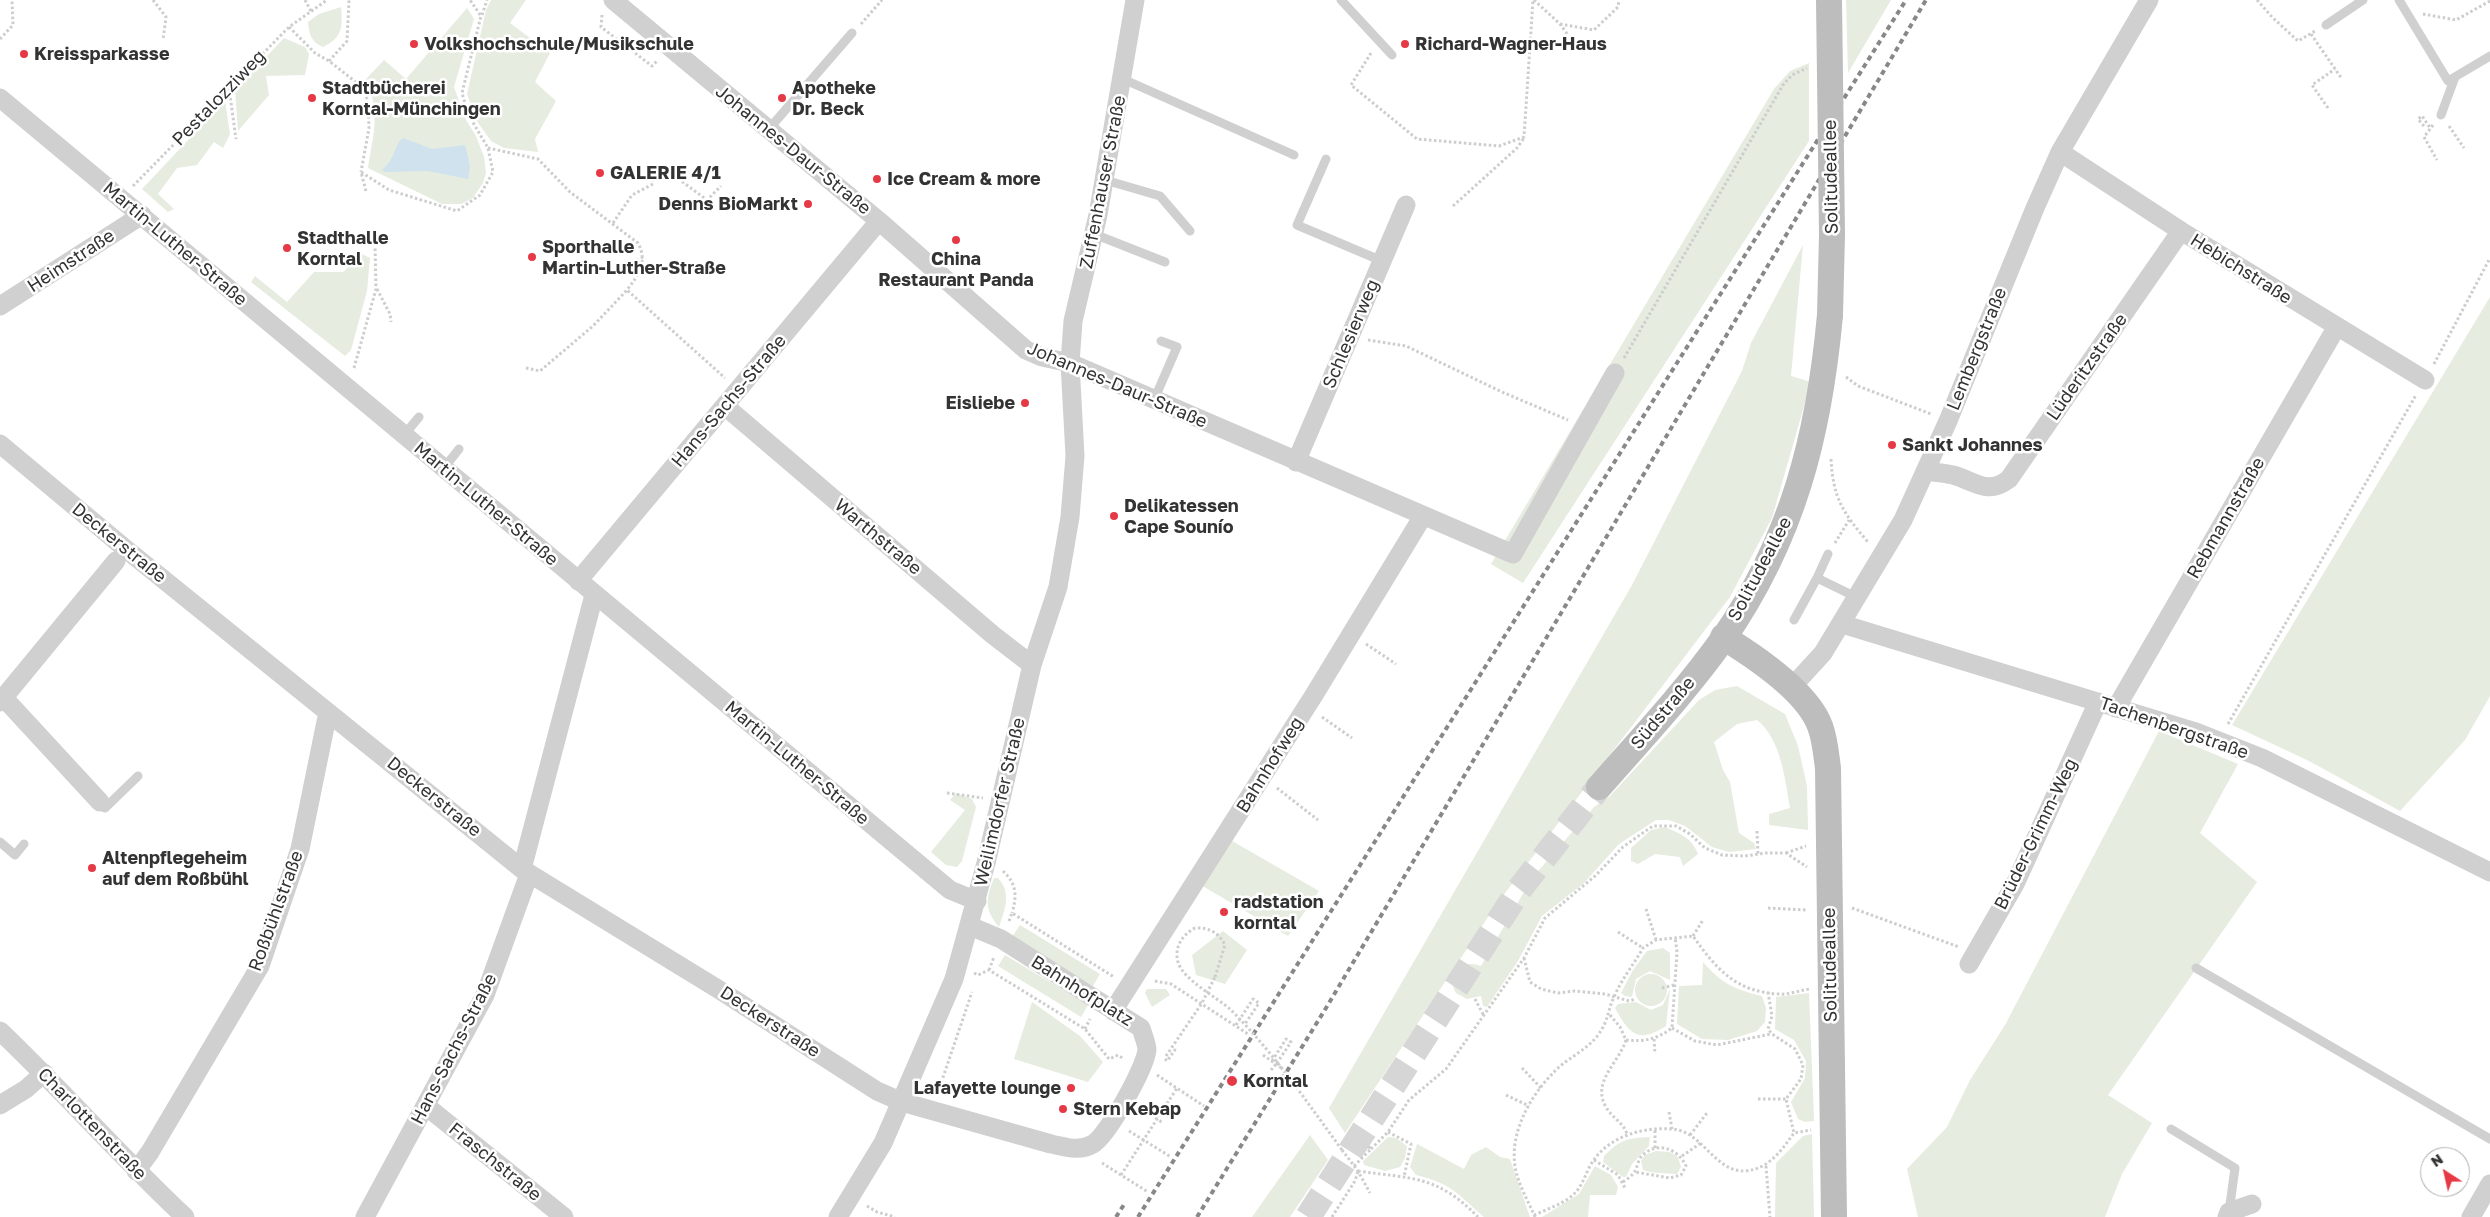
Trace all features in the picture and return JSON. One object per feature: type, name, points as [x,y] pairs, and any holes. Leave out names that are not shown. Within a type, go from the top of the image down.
[{"type":"main road","name":"Solitudeallee","points":[[1829,0],[1823,70],[1832,235],[1830,315],[1824,372],[1804,473],[1778,540],[1723,638],[1742,649],[1791,688],[1814,714],[1824,741],[1828,768],[1828,870],[1821,905],[1834,1217]]},
{"type":"main road","name":"Südstraße","points":[[1599,787],[1683,690],[1723,638]]},
{"type":"street","name":"Zuffenhauser Straße","points":[[1070,363],[1073,320],[1105,180],[1135,0]]},
{"type":"street","name":"Lembergstraße","points":[[1791,688],[1823,653],[1903,520],[1948,421],[2035,208],[2060,152],[2149,0]]},
{"type":"street","name":"Johannes-Daur-Straße","points":[[608,4],[669,47],[768,131],[879,221],[1026,350],[1070,363],[1513,554],[1615,373]]},
{"type":"street","name":"Martin-Luther-Straße","points":[[0,98],[950,890],[977,901]]},
{"type":"street","name":"Hebichstraße","points":[[2060,152],[2181,231],[2336,328],[2425,380]]},
{"type":"street","name":"Schlesierweg","points":[[1296,462],[1406,205]]},
{"type":"street","name":"Heimstraße","points":[[0,306],[142,215]]},
{"type":"street","name":"Hans-Sachs-Straße","points":[[578,581],[726,407],[879,221]]},
{"type":"street","name":"Lüderitzstraße","points":[[1925,471],[1953,475],[1988,488],[1995,488],[2009,479],[2181,231]]},
{"type":"street","name":"Rebmannstraße","points":[[2107,705],[2336,328]]},
{"type":"street","name":"Weilimdorfer Straße","points":[[838,1217],[883,1143],[902,1102],[957,967],[977,901],[1032,665],[1058,587],[1070,517],[1075,456],[1070,363]]},
{"type":"street","name":"Warthstraße","points":[[726,407],[993,635],[1032,665]]},
{"type":"street","name":"Deckerstraße","points":[[0,444],[526,871],[718,989],[877,1091],[902,1102]]},
{"type":"street","name":"Bahnhofweg","points":[[1113,1011],[1307,707],[1423,516]]},
{"type":"street","points":[[100,802],[2,700],[116,562]]},
{"type":"street","name":"Hans-Sachs-Straße","points":[[365,1217],[485,995],[526,871],[594,594]]},
{"type":"street","name":"Tachenbergstraße","points":[[1842,624],[2196,732],[2217,742],[2262,758],[2490,872]]},
{"type":"street","name":"Brüder-Grimm-Weg","points":[[1973,958],[2015,884],[2107,705]]},
{"type":"street","name":"Roßbühlstraße","points":[[136,1171],[150,1152],[260,966],[300,849],[328,712]]},
{"type":"street","name":"Bahnhofplatz","points":[[902,1102],[1076,1150],[1094,1144],[1147,1071],[1147,1048],[1141,1028],[1001,939],[970,926]]},
{"type":"street","name":"Charlottenstraße","points":[[0,1031],[44,1073],[136,1171],[184,1217]]},
{"type":"street","points":[[0,1106],[26,1090],[44,1073]]},
{"type":"street","name":"Fraschstraße","points":[[426,1106],[564,1217]]},
{"type":"street","points":[[2471,1217],[2490,1184]]},
{"type":"street","points":[[2228,1215],[2252,1204]]},
{"type":"lane","points":[[1341,0],[1392,55]]},
{"type":"lane","points":[[2326,25],[2363,0]]},
{"type":"lane","points":[[2399,0],[2448,81],[2490,56]]},
{"type":"lane","points":[[768,131],[852,34]]},
{"type":"lane","points":[[2442,115],[2454,77]]},
{"type":"lane","points":[[1123,79],[1294,155]]},
{"type":"lane","points":[[1326,159],[1297,225],[1382,261]]},
{"type":"lane","points":[[1105,180],[1160,196],[1190,230]]},
{"type":"lane","points":[[1094,234],[1165,262]]},
{"type":"lane","points":[[1154,400],[1177,347],[1161,341]]},
{"type":"lane","points":[[404,436],[420,417]]},
{"type":"lane","points":[[444,468],[460,449]]},
{"type":"lane","points":[[1794,620],[1828,554]]},
{"type":"lane","points":[[1817,578],[1856,597]]},
{"type":"lane","points":[[100,802],[105,808],[138,776]]},
{"type":"lane","points":[[0,842],[15,855],[24,844]]},
{"type":"lane","points":[[2196,968],[2490,1140]]},
{"type":"lane","points":[[2171,1129],[2235,1168],[2228,1215]]},
{"type":"path","points":[[0,39],[13,25],[12,0]]},
{"type":"path","points":[[153,0],[166,17],[163,40]]},
{"type":"path","points":[[304,0],[312,11]]},
{"type":"path","name":"Pestalozziweg","points":[[117,197],[129,184],[132,187],[289,26],[326,0]]},
{"type":"path","points":[[329,61],[347,42],[349,0]]},
{"type":"path","points":[[470,0],[481,16]]},
{"type":"path","points":[[361,172],[389,190],[457,211],[480,195],[493,172],[488,148],[468,114],[462,93],[481,16],[487,0]]},
{"type":"path","points":[[852,34],[882,0]]},
{"type":"path","points":[[1533,0],[1560,24],[1576,46]]},
{"type":"path","points":[[1453,206],[1517,148],[1524,137],[1533,0]]},
{"type":"path","points":[[1560,24],[1594,30],[1618,7],[1619,0]]},
{"type":"path","points":[[2257,0],[2298,41],[2326,25]]},
{"type":"path","points":[[2412,21],[2422,14],[2428,14],[2441,19],[2456,20],[2490,1]]},
{"type":"path","points":[[608,4],[601,27],[652,66],[669,47]]},
{"type":"path","points":[[289,26],[315,53],[329,61],[357,83],[368,100],[369,128],[361,172],[366,191]]},
{"type":"path","points":[[2311,34],[2342,79]]},
{"type":"path","points":[[1379,41],[1351,85],[1417,138],[1499,146],[1524,137]]},
{"type":"path","points":[[2328,108],[2312,85],[2335,69]]},
{"type":"path","points":[[1615,373],[1783,85],[1792,75],[1823,70]]},
{"type":"path","points":[[229,88],[236,139]]},
{"type":"path","points":[[2437,160],[2424,137],[2442,115],[2464,148]]},
{"type":"path","points":[[2424,126],[2418,119],[2422,116],[2431,128]]},
{"type":"path","points":[[488,148],[538,158],[570,192],[638,243],[643,257],[640,273],[628,290],[593,326],[540,371],[526,368]]},
{"type":"path","points":[[612,223],[632,195],[653,184],[650,172],[651,168],[656,166],[661,166],[707,200],[722,186]]},
{"type":"path","points":[[354,368],[376,289],[375,244]]},
{"type":"path","points":[[623,267],[643,257]]},
{"type":"path","points":[[2217,742],[2425,380],[2490,258]]},
{"type":"path","points":[[376,289],[390,314],[391,322]]},
{"type":"path","points":[[628,290],[739,389]]},
{"type":"path","points":[[1352,332],[1371,341],[1406,346],[1502,392],[1569,420]]},
{"type":"path","points":[[1840,382],[1841,374],[1858,386],[1948,421]]},
{"type":"path","points":[[1831,455],[1832,481],[1837,499],[1849,520],[1882,557]]},
{"type":"path","points":[[1828,554],[1849,520]]},
{"type":"path","points":[[1351,634],[1396,664]]},
{"type":"path","points":[[1307,707],[1352,738]]},
{"type":"path","points":[[1262,777],[1318,820]]},
{"type":"path","points":[[946,793],[983,798]]},
{"type":"path","points":[[1354,1166],[1369,1147],[1388,1132],[1409,1100],[1446,1069],[1524,958],[1545,918],[1595,876],[1623,847],[1653,826],[1676,826],[1690,834],[1705,848],[1722,855],[1745,856],[1786,853],[1804,847],[1811,840]]},
{"type":"path","points":[[1757,831],[1758,854]]},
{"type":"path","points":[[1786,853],[1801,861],[1810,870],[1828,870]]},
{"type":"path","points":[[1768,908],[1821,905],[1973,958]]},
{"type":"path","points":[[1646,909],[1656,940]]},
{"type":"path","points":[[1001,939],[1012,913],[1130,987],[1146,979],[1171,984],[1202,1002],[1248,1034]]},
{"type":"path","points":[[1693,936],[1703,920]]},
{"type":"path","points":[[1147,1071],[1175,1050],[1202,1002],[1215,977],[1224,945],[1221,937],[1214,931],[1195,928],[1183,936],[1179,942],[1178,963],[1187,976],[1212,994],[1245,1024],[1277,1063],[1358,1171],[1370,1193]]},
{"type":"path","points":[[1618,932],[1643,948]]},
{"type":"path","points":[[1693,936],[1656,940],[1643,948],[1613,997],[1610,1015],[1598,1035],[1588,1046],[1555,1071],[1529,1106],[1519,1124],[1516,1148],[1516,1173],[1534,1216],[1575,1194],[1594,1160],[1612,1142],[1627,1134],[1672,1129],[1690,1135],[1701,1143],[1719,1162],[1737,1171],[1766,1166],[1794,1133],[1818,1130]]},
{"type":"path","points":[[1693,936],[1709,959],[1730,980],[1748,989],[1780,994],[1817,987]]},
{"type":"path","points":[[1672,1028],[1675,937]]},
{"type":"path","points":[[1524,958],[1530,982],[1541,989],[1558,993],[1574,991],[1605,994],[1629,1001],[1636,999]]},
{"type":"path","points":[[957,967],[978,975],[989,970],[1085,1029],[1109,1059],[1118,1055],[1204,1106]]},
{"type":"path","points":[[938,1093],[978,975]]},
{"type":"path","points":[[1662,988],[1674,985]]},
{"type":"path","points":[[1768,992],[1772,1016],[1768,1029],[1772,1034],[1795,1048],[1803,1065],[1801,1079],[1786,1099]]},
{"type":"path","points":[[1236,1025],[1253,999],[1260,1003],[1245,1024]]},
{"type":"path","points":[[1476,999],[1484,1016]]},
{"type":"path","points":[[1610,1015],[1620,1027],[1626,1040],[1622,1052],[1605,1076],[1602,1099],[1607,1109],[1624,1126],[1627,1134]]},
{"type":"path","points":[[1672,1028],[1695,1041],[1717,1045],[1772,1034]]},
{"type":"path","points":[[1626,1040],[1654,1039],[1672,1028]]},
{"type":"path","points":[[1271,1070],[1291,1042],[1286,1039],[1273,1060]]},
{"type":"path","points":[[1654,1039],[1655,1054]]},
{"type":"path","points":[[1262,1055],[1273,1060],[1283,1069]]},
{"type":"path","points":[[1522,1068],[1541,1088]]},
{"type":"path","points":[[1252,1072],[1265,1079],[1273,1087]]},
{"type":"path","points":[[1121,1175],[1176,1088]]},
{"type":"path","points":[[1506,1095],[1529,1106]]},
{"type":"path","points":[[1758,1099],[1786,1099]]},
{"type":"path","points":[[1786,1099],[1794,1133]]},
{"type":"path","points":[[1143,1109],[1163,1123]]},
{"type":"path","points":[[1670,1112],[1672,1129]]},
{"type":"path","points":[[1690,1135],[1707,1113]]},
{"type":"path","points":[[1654,1148],[1655,1130]]},
{"type":"path","points":[[1128,1131],[1171,1157]]},
{"type":"path","points":[[1388,1132],[1411,1144],[1404,1178]]},
{"type":"path","points":[[1682,1156],[1701,1143]]},
{"type":"path","points":[[1623,1182],[1635,1172],[1643,1154],[1654,1148],[1672,1149],[1682,1156],[1686,1166],[1681,1175],[1670,1178],[1635,1172]]},
{"type":"path","points":[[1594,1160],[1618,1175],[1626,1188]]},
{"type":"path","points":[[1102,1163],[1148,1192]]},
{"type":"path","points":[[1766,1166],[1770,1217]]},
{"type":"path","points":[[1358,1171],[1427,1181],[1447,1190],[1478,1217]]},
{"type":"path","points":[[1332,1217],[1358,1171]]},
{"type":"path","points":[[860,1202],[877,1212],[895,1217]]},
{"type":"shaded area","points":[[491,0],[526,0],[510,23],[550,53],[535,82],[556,101],[535,139],[538,152],[504,148],[491,141],[476,120],[467,94],[486,10]]},
{"type":"shaded area","points":[[1846,0],[1891,0],[1848,73]]},
{"type":"shaded area","points":[[341,7],[342,21],[338,36],[323,47],[319,45],[311,37],[308,22],[319,14]]},
{"type":"shaded area","points":[[467,8],[474,19],[454,87],[466,120],[476,136],[484,157],[486,173],[483,183],[473,198],[461,204],[442,204],[368,168],[374,135],[375,112],[370,91],[364,81],[384,60],[406,79]]},
{"type":"shaded area","points":[[284,38],[305,47],[309,54],[305,75],[266,76],[269,95],[238,131],[235,90]]},
{"type":"shaded area","points":[[1809,63],[1809,141],[1523,583],[1491,564],[1774,89],[1790,71]]},
{"type":"shaded area","points":[[225,101],[230,134],[223,148],[214,142],[197,165],[177,168],[158,194],[174,209],[168,212],[142,189]]},
{"type":"shaded area","points":[[1803,245],[1791,376],[1811,382],[1772,518],[1730,597],[1496,905],[1345,1133],[1329,1108],[1632,585],[1742,371],[1751,343]]},
{"type":"shaded area","points":[[362,254],[370,258],[367,291],[351,350],[345,356],[251,282],[255,276],[287,302],[314,272],[343,272]]},
{"type":"shaded area","points":[[2490,297],[2490,696],[2465,740],[2400,811],[2309,761],[2232,725]]},
{"type":"shaded area","points":[[1737,686],[1785,714],[1798,746],[1807,786],[1808,830],[1769,825],[1769,814],[1790,808],[1781,760],[1772,738],[1757,720],[1737,724],[1714,742],[1723,770],[1730,782],[1739,833],[1754,843],[1756,849],[1729,852],[1712,847],[1685,826],[1669,820],[1656,820],[1619,844],[1584,883],[1542,916],[1518,961],[1487,1007],[1483,1006],[1481,996],[1467,999],[1456,993],[1453,980],[1457,969],[1468,964],[1481,966],[1532,878],[1594,807],[1609,797],[1699,700],[1715,690]]},
{"type":"shaded area","points":[[2159,731],[2238,764],[2200,833],[2257,882],[2108,1095],[2152,1123],[2122,1174],[2105,1217],[1918,1217],[1907,1169],[1947,1127],[1970,1080],[2005,1025]]},
{"type":"shaded area","points":[[956,793],[972,799],[976,807],[962,861],[957,867],[946,865],[931,852],[965,810],[950,800]]},
{"type":"shaded area","points":[[1665,827],[1689,840],[1698,854],[1683,866],[1680,857],[1655,854],[1638,864],[1631,861],[1631,848],[1651,830]]},
{"type":"shaded area","points":[[1220,834],[1319,891],[1288,936],[1199,884]]},
{"type":"shaded area","points":[[994,878],[998,878],[1005,889],[1006,895],[1005,908],[999,927],[991,915],[988,904],[989,892]]},
{"type":"shaded area","points":[[1020,925],[1100,974],[1093,986],[1012,937]]},
{"type":"shaded area","points":[[1223,931],[1247,950],[1225,984],[1196,975],[1192,955]]},
{"type":"shaded area","points":[[1663,948],[1670,953],[1670,980],[1650,971],[1636,979],[1632,997],[1621,993],[1633,970],[1647,951]]},
{"type":"shaded area","points":[[1005,955],[1088,1005],[1081,1017],[998,966]]},
{"type":"shaded area","points":[[1703,962],[1716,976],[1729,985],[1762,996],[1766,1008],[1765,1022],[1757,1031],[1728,1040],[1702,1039],[1677,1024],[1679,986],[1702,985]]},
{"type":"shaded area","points":[[1651,974],[1657,975],[1662,979],[1666,984],[1666,996],[1662,1001],[1657,1005],[1651,1006],[1645,1005],[1640,1001],[1636,996],[1635,990],[1636,984],[1640,979],[1645,975]]},
{"type":"shaded area","points":[[1147,989],[1166,989],[1170,995],[1152,1007],[1145,993]]},
{"type":"shaded area","points":[[1670,989],[1666,1026],[1648,1034],[1635,1034],[1625,1024],[1615,1008],[1618,1004],[1636,1002],[1651,1010],[1663,1005]]},
{"type":"shaded area","points":[[1809,993],[1814,1121],[1805,1122],[1798,1119],[1791,1102],[1805,1078],[1806,1061],[1794,1040],[1775,1029],[1776,997]]},
{"type":"shaded area","points":[[1032,1002],[1080,1036],[1103,1062],[1088,1082],[1014,1059]]},
{"type":"shaded area","points":[[1812,1134],[1814,1217],[1775,1217],[1776,1163],[1803,1136]]},
{"type":"shaded area","points":[[1310,1135],[1328,1160],[1290,1217],[1252,1217]]},
{"type":"shaded area","points":[[1388,1137],[1396,1138],[1407,1146],[1405,1158],[1400,1167],[1385,1171],[1364,1165],[1363,1161]]},
{"type":"shaded area","points":[[1650,1137],[1649,1146],[1632,1164],[1626,1177],[1623,1177],[1603,1162],[1604,1156],[1619,1143],[1629,1139]]},
{"type":"shaded area","points":[[1417,1144],[1464,1169],[1471,1155],[1486,1147],[1500,1157],[1510,1159],[1530,1217],[1484,1217],[1447,1186],[1416,1175],[1410,1167]]},
{"type":"shaded area","points":[[1656,1151],[1670,1152],[1678,1157],[1681,1167],[1677,1174],[1643,1170],[1641,1161],[1645,1155]]},
{"type":"shaded area","points":[[1595,1166],[1611,1175],[1618,1187],[1616,1195],[1590,1195],[1588,1217],[1542,1217],[1579,1194]]},
{"type":"water","points":[[403,138],[432,149],[465,145],[470,166],[468,179],[428,171],[385,172],[382,170],[390,161]]},
{"type":"tunnel","points":[[1308,1217],[1519,890],[1599,787]]},
{"type":"railway","points":[[1138,1217],[1906,0]]},
{"type":"railway","points":[[1197,1217],[1326,1008],[1926,0]]},
{"type":"railway","points":[[1116,1217],[1125,1203]]},
{"type":"place","name":"Volkshochschule/Musikschule","points":[[414,44]]},
{"type":"place","name":"Richard-Wagner-Haus","points":[[1405,44]]},
{"type":"place","name":"Kreissparkasse","points":[[24,54]]},
{"type":"place","name":"Stadtbücherei Korntal-Münchingen","points":[[312,98]]},
{"type":"place","name":"Apotheke Dr. Beck","points":[[782,98]]},
{"type":"place","name":"GALERIE 4/1","points":[[600,173]]},
{"type":"place","name":"Ice Cream & more","points":[[877,179]]},
{"type":"place","name":"Denns BioMarkt","points":[[808,204]]},
{"type":"place","name":"China Restaurant Panda","points":[[956,240]]},
{"type":"place","name":"Stadthalle Korntal","points":[[287,248]]},
{"type":"place","name":"Sporthalle Martin-Luther-Straße","points":[[532,257]]},
{"type":"place","name":"Eisliebe","points":[[1025,403]]},
{"type":"place","name":"Sankt Johannes","points":[[1892,445]]},
{"type":"place","name":"Delikatessen Cape Sounío","points":[[1114,516]]},
{"type":"place","name":"Altenpflegeheim auf dem Roßbühl","points":[[92,868]]},
{"type":"place","name":"radstation korntal","points":[[1224,912]]},
{"type":"place","name":"Korntal","points":[[1232,1081]]},
{"type":"place","name":"Lafayette lounge","points":[[1071,1088]]},
{"type":"place","name":"Stern Kebap","points":[[1063,1109]]}]
